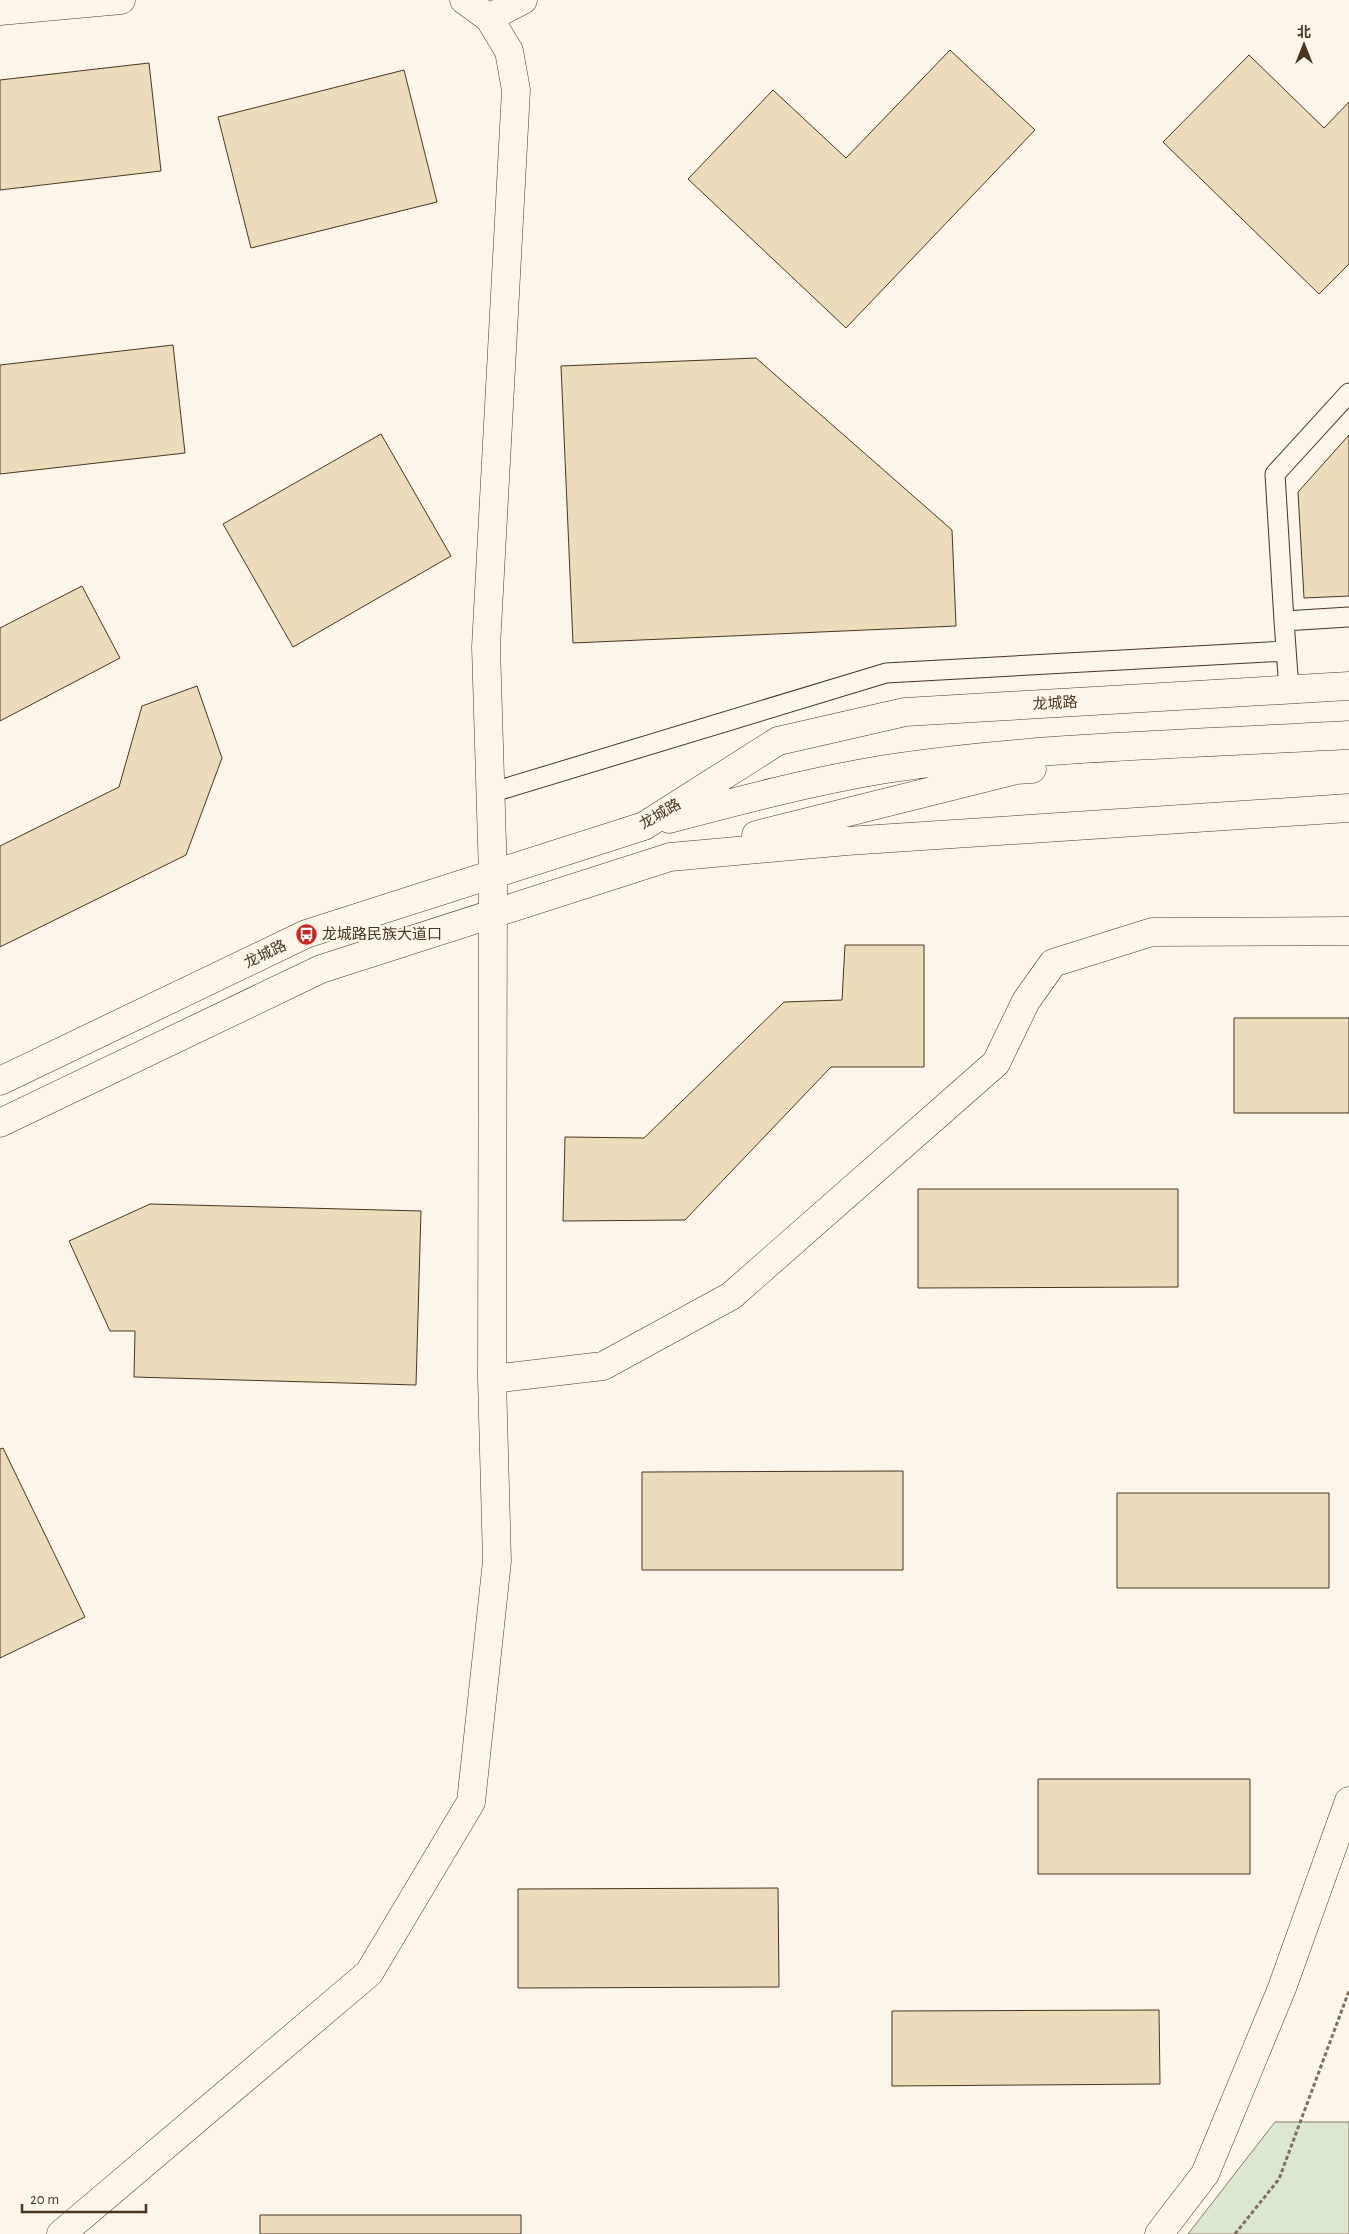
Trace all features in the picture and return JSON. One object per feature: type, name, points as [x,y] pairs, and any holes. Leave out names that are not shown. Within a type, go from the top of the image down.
[{"type":"street","points":[[0,11],[121,0]]},
{"type":"street","points":[[61,2234],[369,1973],[471,1802],[497,1561],[492,1379],[493,876],[486,647],[516,90],[509,50],[489,18],[464,0]]},
{"type":"street","points":[[489,18],[523,0]]},
{"type":"street","name":"龙城路","points":[[0,1082],[306,934],[493,876],[644,826],[778,741],[905,712],[1349,686]]},
{"type":"street","points":[[0,1123],[321,969],[670,857],[1015,762],[1349,735]]},
{"type":"street","points":[[644,826],[788,788],[886,769],[1015,762],[1349,752]]},
{"type":"street","points":[[670,857],[847,841],[1349,808]]},
{"type":"street","points":[[492,1379],[603,1366],[731,1296],[996,1063],[1026,1001],[1053,963],[1152,932],[1349,931]]},
{"type":"street","points":[[1159,2234],[1205,2174],[1282,1988],[1349,1800]]},
{"type":"lane","points":[[1289,689],[1274,474],[1349,393]]},
{"type":"lane","points":[[1284,621],[1349,617]]},
{"type":"lane","points":[[490,793],[886,674],[1286,651]]},
{"type":"path","points":[[1235,2234],[1279,2179],[1349,1991]]},
{"type":"green space","points":[[1275,2122],[1349,2122],[1349,2234],[1188,2234]]},
{"type":"building","points":[[950,50],[1035,130],[846,328],[688,179],[773,90],[846,158]]},
{"type":"building","points":[[1249,55],[1324,128],[1349,102],[1349,264],[1319,294],[1163,142]]},
{"type":"building","points":[[149,63],[161,171],[0,190],[0,80]]},
{"type":"building","points":[[404,70],[437,202],[251,248],[218,117]]},
{"type":"building","points":[[173,345],[185,453],[0,474],[0,365]]},
{"type":"building","points":[[756,358],[952,530],[956,626],[573,643],[561,366]]},
{"type":"building","points":[[381,434],[451,556],[293,647],[223,524]]},
{"type":"building","points":[[1349,435],[1349,596],[1304,598],[1298,492]]},
{"type":"building","points":[[82,586],[120,658],[0,721],[0,628]]},
{"type":"building","points":[[197,686],[222,758],[186,855],[0,947],[0,846],[119,787],[142,706]]},
{"type":"building","points":[[845,945],[924,945],[924,1067],[831,1067],[685,1220],[563,1221],[565,1137],[644,1138],[784,1002],[842,1000]]},
{"type":"building","points":[[1234,1018],[1349,1018],[1349,1113],[1234,1113]]},
{"type":"building","points":[[918,1189],[1178,1189],[1178,1287],[918,1288]]},
{"type":"building","points":[[150,1204],[421,1211],[416,1385],[134,1377],[135,1331],[110,1331],[69,1241]]},
{"type":"building","points":[[3,1448],[85,1617],[0,1658],[0,1449]]},
{"type":"building","points":[[903,1471],[903,1570],[642,1570],[642,1472]]},
{"type":"building","points":[[1117,1493],[1329,1493],[1329,1588],[1117,1588]]},
{"type":"building","points":[[1038,1779],[1250,1779],[1250,1874],[1038,1874]]},
{"type":"building","points":[[778,1888],[779,1987],[518,1988],[518,1889]]},
{"type":"building","points":[[1159,2010],[1160,2084],[892,2086],[892,2011]]},
{"type":"building","points":[[260,2215],[521,2215],[521,2234],[260,2234]]},
{"type":"place","name":"龙城路民族大道口","points":[[306,934]]}]
